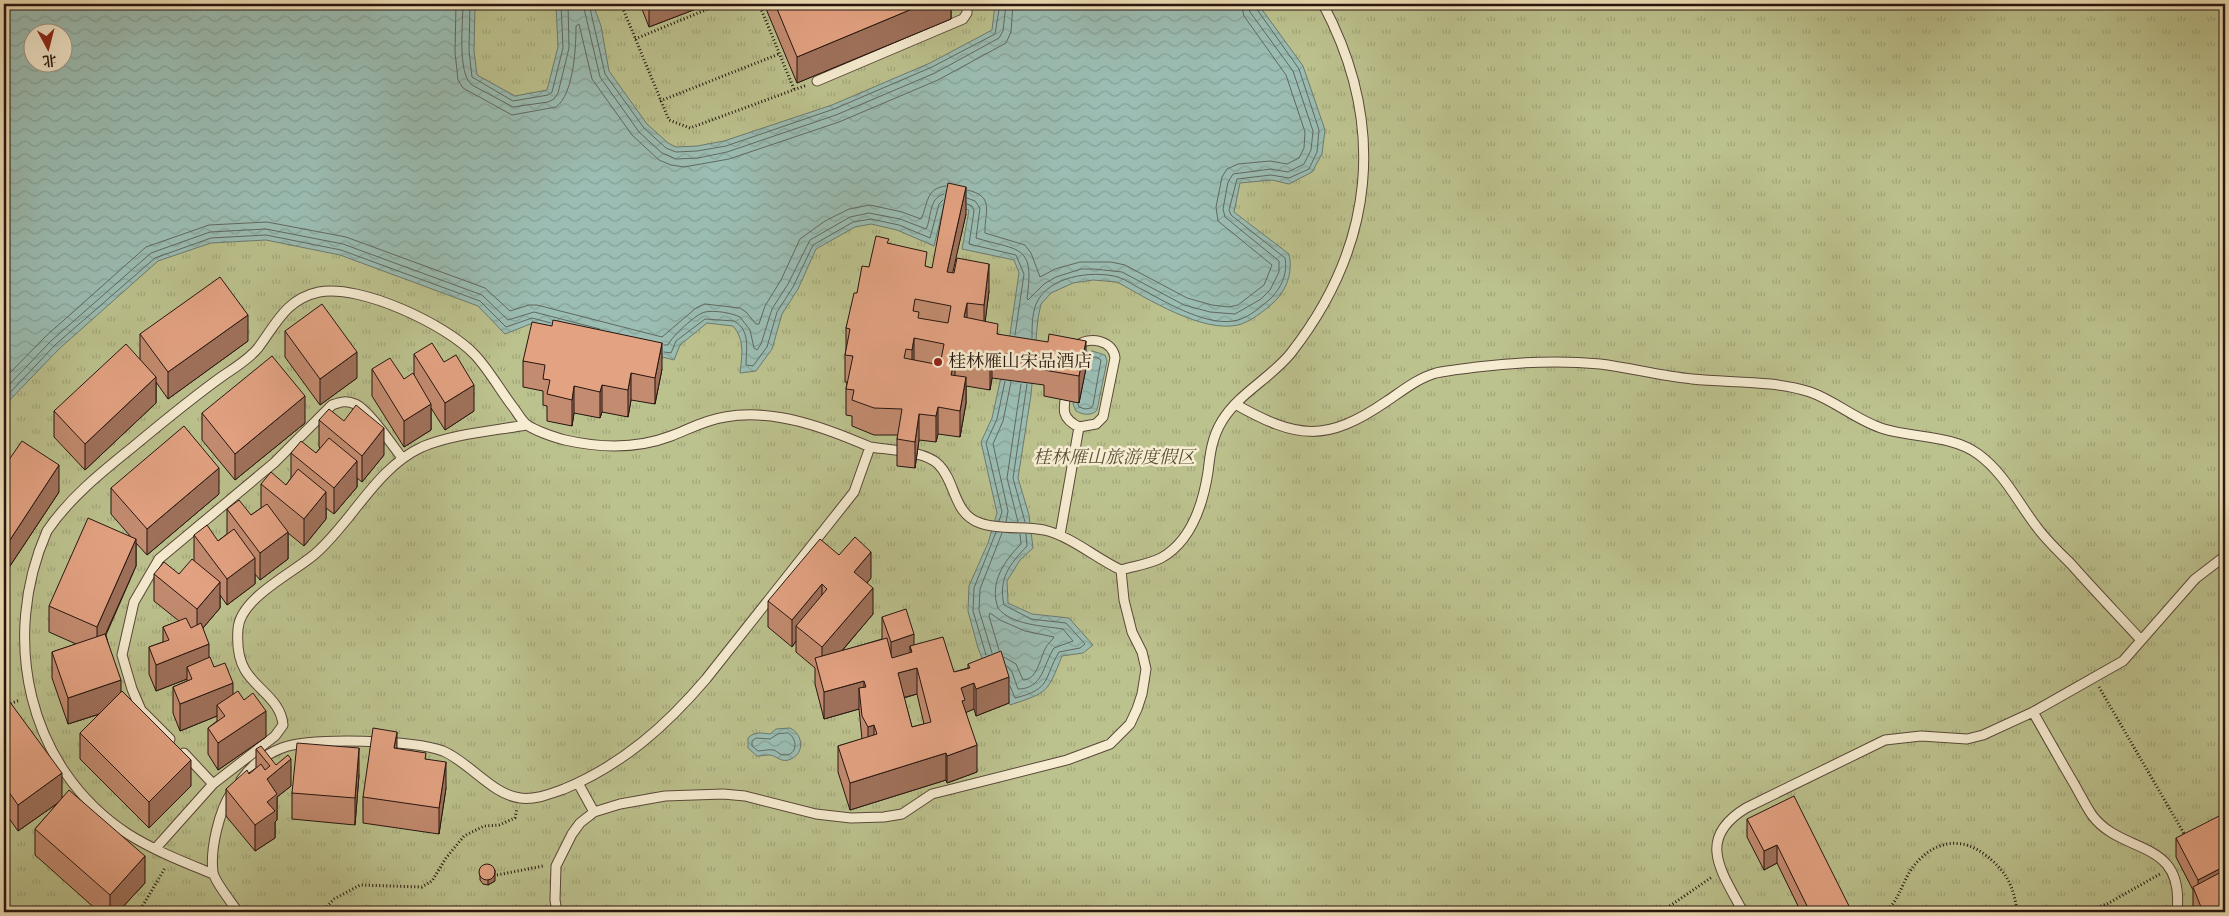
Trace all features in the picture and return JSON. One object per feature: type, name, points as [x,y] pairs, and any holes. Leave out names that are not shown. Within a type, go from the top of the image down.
[{"type":"lane","points":[[817,81],[963,20],[966,16],[968,4]]},
{"type":"lane","points":[[20,586],[47,532],[74,499],[103,471],[172,414],[250,356],[280,316],[294,304],[313,294],[329,291],[343,292],[378,301],[421,317],[456,337],[484,366],[526,425],[563,440],[615,447],[669,437],[694,425],[726,417],[753,415],[786,419],[832,431],[870,447],[926,456],[940,465],[959,506],[968,517],[980,523],[1043,530],[1060,535],[1121,570],[1161,558],[1175,548],[1187,535],[1205,490],[1213,441],[1221,423],[1235,404],[1287,358],[1307,333],[1346,261],[1357,224],[1364,186],[1364,147],[1360,108],[1350,66],[1334,24],[1323,4]]},
{"type":"lane","points":[[1069,380],[1064,414],[1067,420],[1079,427],[1096,424],[1103,417],[1115,354],[1107,344],[1091,340],[1078,345],[1074,352]]},
{"type":"lane","points":[[1235,404],[1266,422],[1285,429],[1318,432],[1336,428],[1360,419],[1416,381],[1434,374],[1502,364],[1554,361],[1602,364],[1674,378],[1779,385],[1812,393],[1883,429],[1942,440],[1976,452],[1995,468],[2036,527],[2141,640]]},
{"type":"lane","points":[[213,784],[141,710],[132,689],[122,655],[134,602],[159,560],[274,463],[332,405],[344,401],[357,404],[375,423],[402,458]]},
{"type":"lane","points":[[155,849],[213,784],[275,736],[283,725],[282,714],[276,705],[245,671],[242,664],[237,641],[238,627],[244,612],[255,600],[328,543],[376,485],[402,458],[437,442],[526,425]]},
{"type":"lane","points":[[1060,535],[1079,427]]},
{"type":"lane","points":[[213,874],[218,824],[228,797],[252,767],[273,752],[284,747],[332,742],[367,742],[396,743],[430,748],[456,758],[496,788],[520,798],[544,796],[578,783],[599,773],[629,754],[654,734],[689,699],[854,492],[870,447]]},
{"type":"lane","points":[[1743,912],[1722,870],[1717,854],[1718,838],[1726,822],[1746,808],[1885,740],[1921,736],[1967,739],[1983,736],[2033,712],[2123,661],[2195,579],[2225,556]]},
{"type":"lane","points":[[557,912],[555,900],[556,866],[572,834],[580,823],[594,812],[645,798],[723,794],[745,796],[816,814],[865,819],[892,816],[909,810],[932,794],[1067,760],[1110,744],[1130,724],[1142,694],[1145,675],[1142,652],[1132,632],[1124,600],[1121,570]]},
{"type":"lane","points":[[23,699],[39,737],[59,769],[77,791],[127,834],[171,858],[213,874],[238,912]]},
{"type":"lane","points":[[2033,712],[2096,820],[2122,837],[2155,853],[2169,869],[2174,877],[2178,895],[2177,912]]},
{"type":"lane","points":[[578,783],[594,812]]},
{"type":"path","points":[[621,4],[668,120],[690,128],[817,81]]},
{"type":"path","points":[[634,39],[720,4]]},
{"type":"path","points":[[759,4],[794,89]]},
{"type":"path","points":[[660,101],[779,54]]},
{"type":"path","points":[[2094,679],[2189,842]]},
{"type":"path","points":[[4,706],[23,699]]},
{"type":"path","points":[[322,912],[334,899],[360,884],[422,887],[432,881],[464,836],[484,826],[499,825],[515,818],[520,798]]},
{"type":"path","points":[[1885,912],[1899,896],[1909,873],[1919,860],[1935,846],[1955,842],[1981,852],[2003,872],[2014,889],[2017,912]]},
{"type":"path","points":[[139,912],[171,858]]},
{"type":"path","points":[[497,875],[539,866],[556,866]]},
{"type":"path","points":[[2084,912],[2108,904],[2169,869]]},
{"type":"path","points":[[1661,912],[1722,870]]},
{"type":"path","points":[[243,912],[252,908],[273,908],[290,912]]},
{"type":"green space","name":"桂林雁山旅游度假区","points":[[4,4],[2225,4],[2225,912],[4,912]]},
{"type":"water","points":[[4,4],[475,4],[474,51],[477,75],[515,96],[547,90],[558,47],[556,4],[593,4],[601,26],[609,71],[647,124],[668,143],[676,147],[697,146],[724,141],[832,105],[930,63],[992,30],[995,4],[1258,4],[1303,66],[1325,130],[1322,154],[1312,172],[1289,184],[1272,180],[1240,183],[1234,212],[1289,254],[1290,261],[1288,280],[1282,292],[1273,303],[1252,319],[1238,325],[1208,324],[1176,313],[1117,282],[1093,280],[1073,283],[1051,293],[1041,304],[1031,395],[1018,478],[1029,515],[1033,548],[1020,560],[1007,581],[1008,603],[1032,614],[1069,618],[1093,645],[1083,653],[1062,656],[1045,690],[1040,694],[1010,705],[1002,675],[990,678],[978,648],[968,611],[969,586],[988,543],[997,513],[981,442],[992,418],[1009,341],[1019,273],[1014,260],[962,249],[969,210],[944,205],[934,246],[897,230],[871,224],[855,227],[816,249],[798,289],[782,314],[772,349],[756,371],[740,373],[741,342],[733,326],[707,323],[680,345],[674,360],[533,323],[505,334],[478,306],[340,255],[266,240],[211,243],[158,261],[59,349],[4,406]]},
{"type":"water","points":[[1092,351],[1105,355],[1107,361],[1097,410],[1090,414],[1084,414],[1076,411],[1073,404],[1082,355]]},
{"type":"water","points":[[790,728],[798,735],[801,744],[799,752],[791,759],[782,760],[772,755],[757,756],[748,748],[748,738],[753,734],[770,734],[776,729]]},
{"type":"building","points":[[775,4],[924,4],[797,57]]},
{"type":"building","points":[[948,183],[966,187],[947,272],[954,273],[957,258],[989,264],[984,305],[967,303],[964,317],[998,324],[997,334],[1048,342],[1049,334],[1086,341],[1079,376],[1044,370],[1045,359],[992,352],[990,364],[955,358],[951,375],[966,377],[960,411],[938,407],[936,416],[919,414],[915,442],[897,439],[902,409],[874,408],[852,400],[854,390],[846,389],[853,356],[845,355],[850,329],[846,328],[854,293],[857,293],[862,266],[869,267],[876,236],[889,239],[887,243],[927,252],[925,266],[932,268]],"holes":[[[915,299],[951,306],[948,323],[918,318],[919,312],[913,311]],[[914,338],[944,344],[940,365],[904,358],[906,349],[912,350]]]},
{"type":"building","points":[[220,277],[248,315],[168,372],[140,334]]},
{"type":"building","points":[[322,304],[357,352],[320,379],[285,331]]},
{"type":"building","points":[[553,320],[662,343],[655,378],[631,373],[628,390],[602,385],[600,392],[574,386],[572,400],[547,394],[550,380],[543,379],[545,365],[523,361],[532,322],[552,326]]},
{"type":"building","points":[[432,343],[444,362],[456,355],[474,385],[445,403],[414,354]]},
{"type":"building","points":[[126,344],[156,377],[85,444],[54,411]]},
{"type":"building","points":[[272,356],[305,396],[235,454],[202,413]]},
{"type":"building","points":[[390,358],[404,379],[413,373],[431,404],[404,421],[372,369]]},
{"type":"building","points":[[356,405],[384,428],[362,456],[319,420],[329,409],[344,421]]},
{"type":"building","points":[[184,426],[219,468],[147,529],[111,488]]},
{"type":"building","points":[[329,438],[357,461],[334,488],[291,453],[301,441],[316,453]]},
{"type":"building","points":[[22,441],[59,465],[6,546],[4,544],[4,467]]},
{"type":"building","points":[[298,469],[326,492],[304,519],[261,484],[271,472],[286,485]]},
{"type":"building","points":[[239,500],[251,515],[267,504],[288,532],[260,553],[227,509]]},
{"type":"building","points":[[88,518],[136,539],[97,627],[49,606]]},
{"type":"building","points":[[207,525],[218,541],[234,529],[255,558],[227,579],[194,535]]},
{"type":"building","points":[[855,537],[871,552],[854,572],[873,588],[822,647],[796,626],[827,589],[822,584],[792,620],[768,601],[820,539],[839,555]]},
{"type":"building","points":[[192,559],[220,582],[197,609],[154,574],[164,562],[179,574]]},
{"type":"building","points":[[906,609],[914,634],[891,642],[882,617]]},
{"type":"building","points":[[186,618],[191,628],[201,623],[209,644],[156,665],[149,647],[169,640],[163,627]]},
{"type":"building","points":[[105,634],[121,680],[68,698],[52,652]]},
{"type":"building","points":[[943,637],[954,672],[970,668],[968,664],[1001,651],[1009,677],[976,689],[974,683],[961,688],[965,700],[962,701],[977,745],[947,756],[946,753],[850,783],[838,746],[877,734],[874,725],[868,727],[862,716],[859,688],[866,687],[864,681],[824,692],[815,658],[887,638],[892,658],[912,652],[910,646]],"holes":[[[917,668],[931,722],[912,727],[898,673]]]},
{"type":"building","points":[[210,657],[214,667],[225,663],[233,683],[180,704],[173,687],[192,679],[187,667]]},
{"type":"building","points":[[122,691],[191,760],[149,802],[80,733]]},
{"type":"building","points":[[238,691],[244,700],[253,693],[266,711],[218,743],[208,728],[225,716],[217,705]]},
{"type":"building","points":[[4,694],[62,773],[18,805],[4,785]]},
{"type":"building","points":[[373,728],[397,732],[394,748],[426,753],[425,759],[446,762],[439,808],[363,797]]},
{"type":"building","points":[[297,743],[359,748],[355,798],[292,793]]},
{"type":"building","points":[[261,746],[276,765],[288,755],[291,759],[267,779],[277,794],[267,802],[275,811],[255,825],[226,789],[247,770],[249,774],[261,764],[265,770],[270,766],[256,749]]},
{"type":"building","points":[[69,790],[145,856],[110,895],[35,829]]},
{"type":"building","points":[[1794,796],[1852,912],[1810,912],[1777,845],[1764,851],[1747,819]]},
{"type":"building","points":[[2225,813],[2225,866],[2198,880],[2176,838]]},
{"type":"building","points":[[487,864],[495,872],[487,880],[479,872]]},
{"type":"building","points":[[2225,870],[2225,912],[2203,912],[2193,887]]},
{"type":"place","name":"桂林雁山宋品酒店","points":[[938,362]]}]
